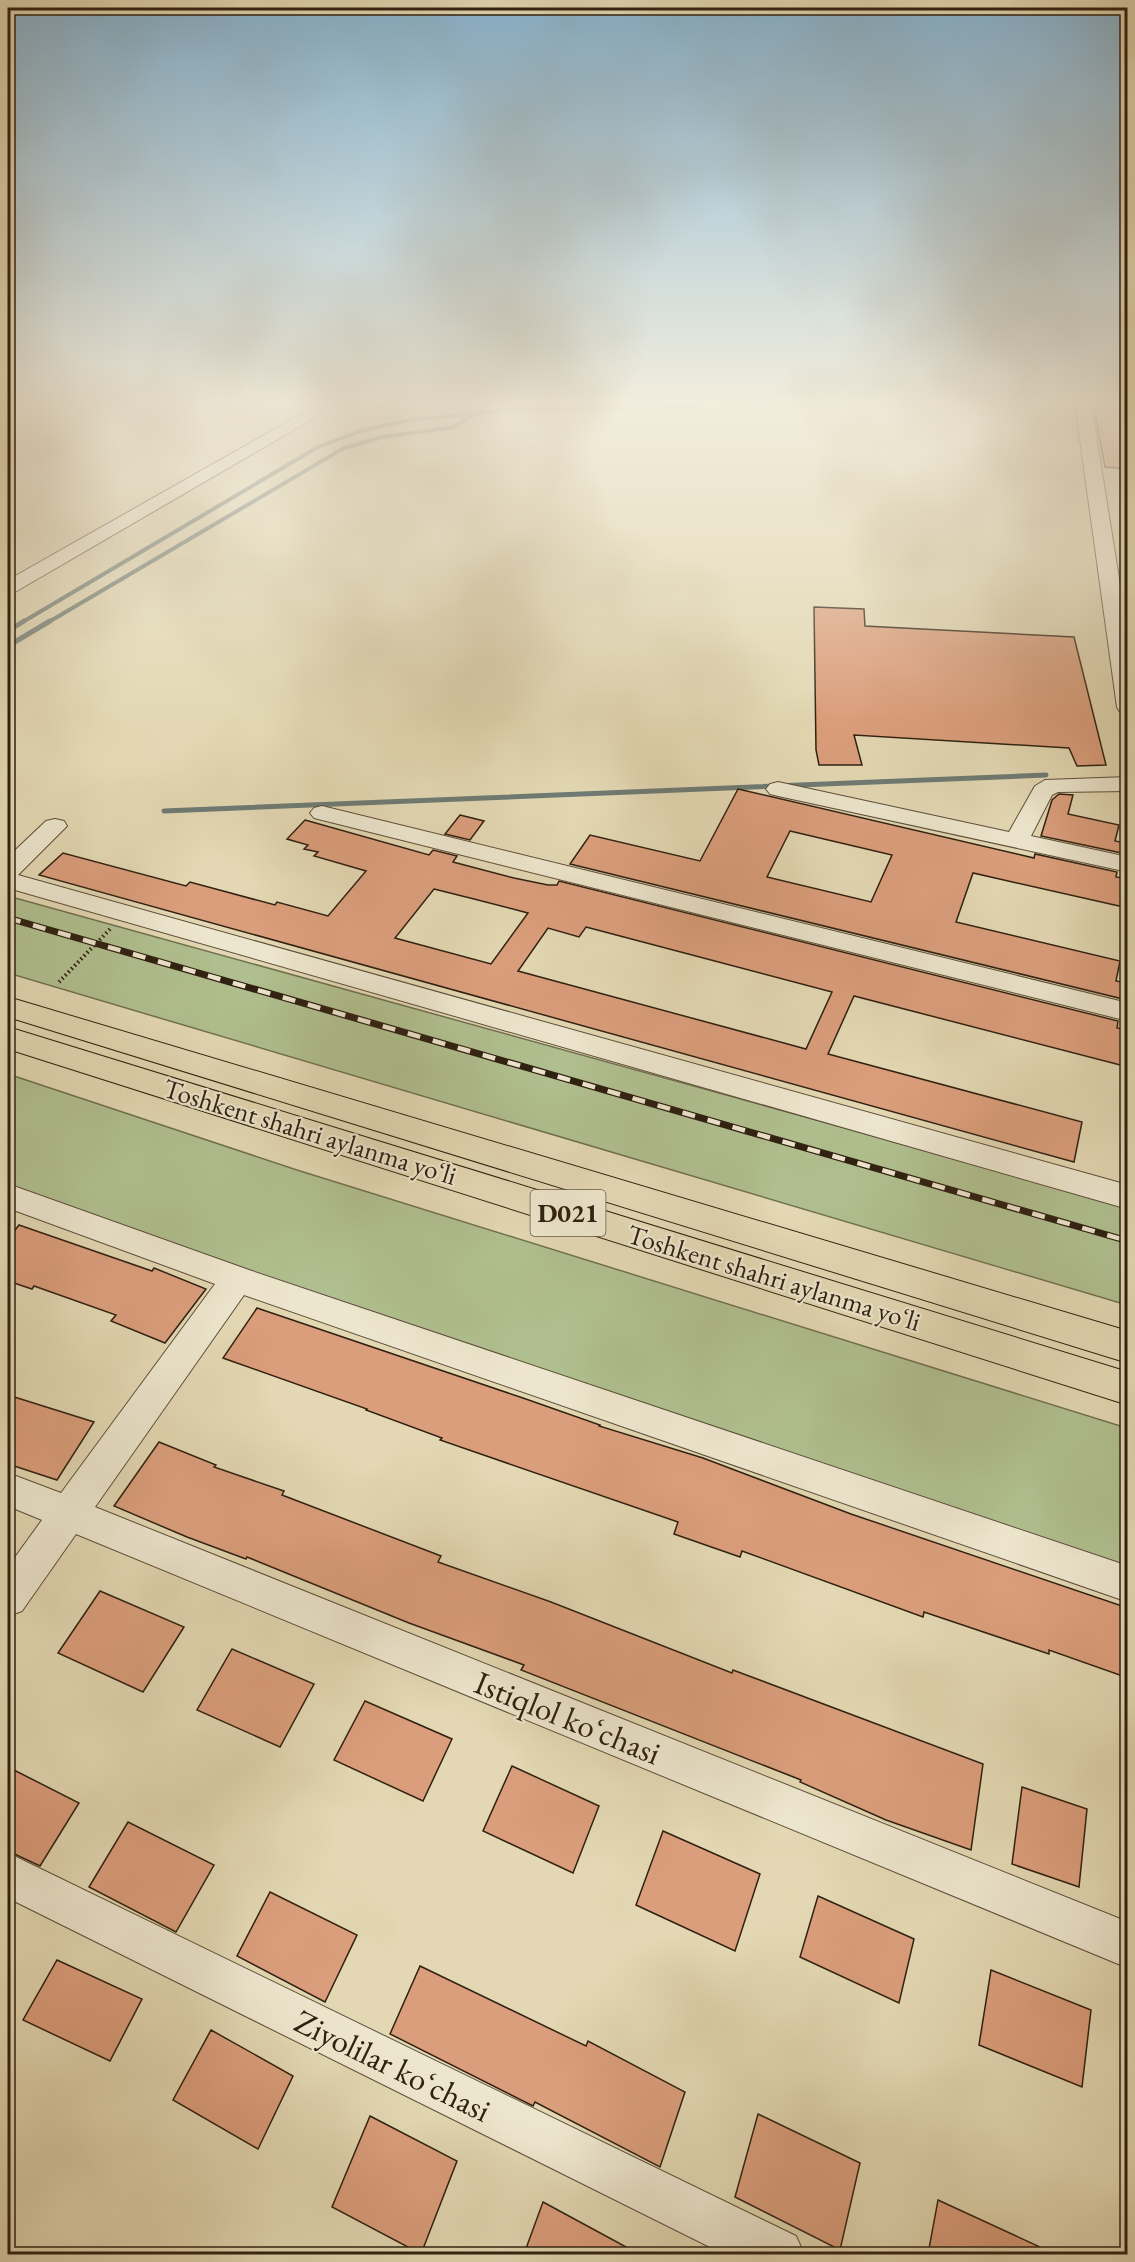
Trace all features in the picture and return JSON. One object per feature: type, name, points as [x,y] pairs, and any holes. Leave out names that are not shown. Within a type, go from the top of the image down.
[{"type":"highway","name":"Toshkent shahri aylanma yoʻli","points":[[8,1007],[1128,1347]]},
{"type":"highway","name":"Toshkent shahri aylanma yoʻli","points":[[8,1038],[1128,1389]]},
{"type":"street","points":[[8,588],[147,509]]},
{"type":"street","points":[[1099,509],[1128,707]]},
{"type":"street","points":[[1016,840],[1043,790],[1053,785],[1124,777]]},
{"type":"street","points":[[778,789],[1128,865]]},
{"type":"street","points":[[322,813],[1128,1012]]},
{"type":"street","points":[[55,826],[11,882],[1128,1197]]},
{"type":"street","points":[[8,1196],[237,1279],[1128,1584]]},
{"type":"street","points":[[8,1598],[237,1279]]},
{"type":"street","name":"Istiqlol koʻchasi","points":[[8,1489],[1128,1945]]},
{"type":"street","name":"Ziyolilar koʻchasi","points":[[8,1875],[778,2254]]},
{"type":"path","points":[[59,981],[125,913]]},
{"type":"green space","points":[[8,896],[1127,1206],[1127,1305],[8,973]]},
{"type":"green space","points":[[8,1074],[297,1170],[1127,1428],[1127,1573],[8,1188]]},
{"type":"building","points":[[814,607],[864,609],[865,626],[1074,637],[1106,765],[1077,766],[1069,748],[854,735],[862,765],[819,765],[816,750]]},
{"type":"building","points":[[738,789],[1034,858],[1035,854],[1117,872],[1116,877],[1128,879],[1128,908],[973,873],[956,922],[1120,961],[1116,981],[1127,983],[1123,999],[570,864],[590,835],[700,861]],"holes":[[[790,831],[892,855],[871,902],[767,877]]]},
{"type":"building","points":[[1059,794],[1073,795],[1068,814],[1119,825],[1115,841],[1125,843],[1122,853],[1041,836],[1052,800]]},
{"type":"building","points":[[460,815],[484,821],[470,840],[445,834]]},
{"type":"building","points":[[305,820],[429,855],[433,850],[457,856],[453,862],[514,878],[548,885],[557,885],[559,881],[1118,1021],[1117,1028],[1128,1030],[1128,1067],[854,996],[828,1054],[1082,1122],[1074,1162],[39,875],[63,853],[186,886],[190,882],[275,905],[277,902],[328,916],[366,871],[314,856],[318,852],[304,849],[308,845],[287,839]],"holes":[[[434,889],[474,899],[528,913],[491,964],[395,938]],[[586,927],[711,960],[832,992],[806,1049],[518,971],[548,928],[579,937]]]},
{"type":"building","points":[[19,1225],[152,1271],[154,1268],[206,1289],[165,1343],[111,1321],[116,1315],[34,1286],[32,1289],[8,1281],[8,1239]]},
{"type":"building","points":[[257,1308],[599,1426],[703,1458],[851,1514],[1128,1608],[1128,1678],[1049,1650],[1049,1654],[924,1612],[923,1617],[742,1551],[740,1557],[674,1534],[678,1522],[440,1440],[442,1438],[367,1409],[223,1358]]},
{"type":"building","points":[[8,1395],[94,1422],[57,1480],[8,1464]]},
{"type":"building","points":[[159,1442],[216,1465],[214,1467],[284,1491],[282,1495],[441,1556],[438,1562],[551,1602],[732,1673],[733,1670],[983,1764],[971,1850],[886,1820],[800,1782],[801,1780],[521,1670],[524,1665],[409,1623],[247,1557],[246,1559],[187,1537],[114,1506]]},
{"type":"building","points":[[100,1591],[184,1627],[143,1692],[58,1653]]},
{"type":"building","points":[[232,1649],[314,1684],[280,1747],[197,1710]]},
{"type":"building","points":[[365,1701],[452,1739],[423,1801],[334,1760]]},
{"type":"building","points":[[512,1766],[599,1806],[573,1873],[483,1831]]},
{"type":"building","points":[[8,1767],[79,1803],[40,1866],[8,1851]]},
{"type":"building","points":[[1022,1787],[1087,1809],[1079,1887],[1012,1864]]},
{"type":"building","points":[[128,1822],[214,1865],[176,1932],[89,1887]]},
{"type":"building","points":[[663,1831],[760,1874],[735,1951],[636,1905]]},
{"type":"building","points":[[270,1892],[357,1935],[325,2002],[237,1956]]},
{"type":"building","points":[[818,1896],[914,1939],[899,2003],[800,1957]]},
{"type":"building","points":[[57,1960],[142,1999],[110,2061],[23,2020]]},
{"type":"building","points":[[420,1966],[586,2046],[588,2041],[685,2092],[660,2167],[535,2102],[533,2106],[390,2034]]},
{"type":"building","points":[[991,1970],[1091,2010],[1082,2087],[979,2045]]},
{"type":"building","points":[[211,2030],[293,2076],[258,2149],[173,2100]]},
{"type":"building","points":[[758,2114],[860,2163],[840,2250],[735,2197]]},
{"type":"building","points":[[370,2116],[457,2161],[421,2254],[332,2207]]},
{"type":"building","points":[[938,2200],[1055,2254],[928,2254]]},
{"type":"building","points":[[543,2202],[639,2254],[524,2254]]},
{"type":"waterway","points":[[21,623],[214,509]]},
{"type":"waterway","points":[[47,623],[241,509]]},
{"type":"waterway","points":[[8,631],[24,621]]},
{"type":"waterway","points":[[8,646],[50,621]]},
{"type":"waterway","points":[[164,811],[1046,775]]},
{"type":"railway","points":[[8,918],[1128,1241]]}]
